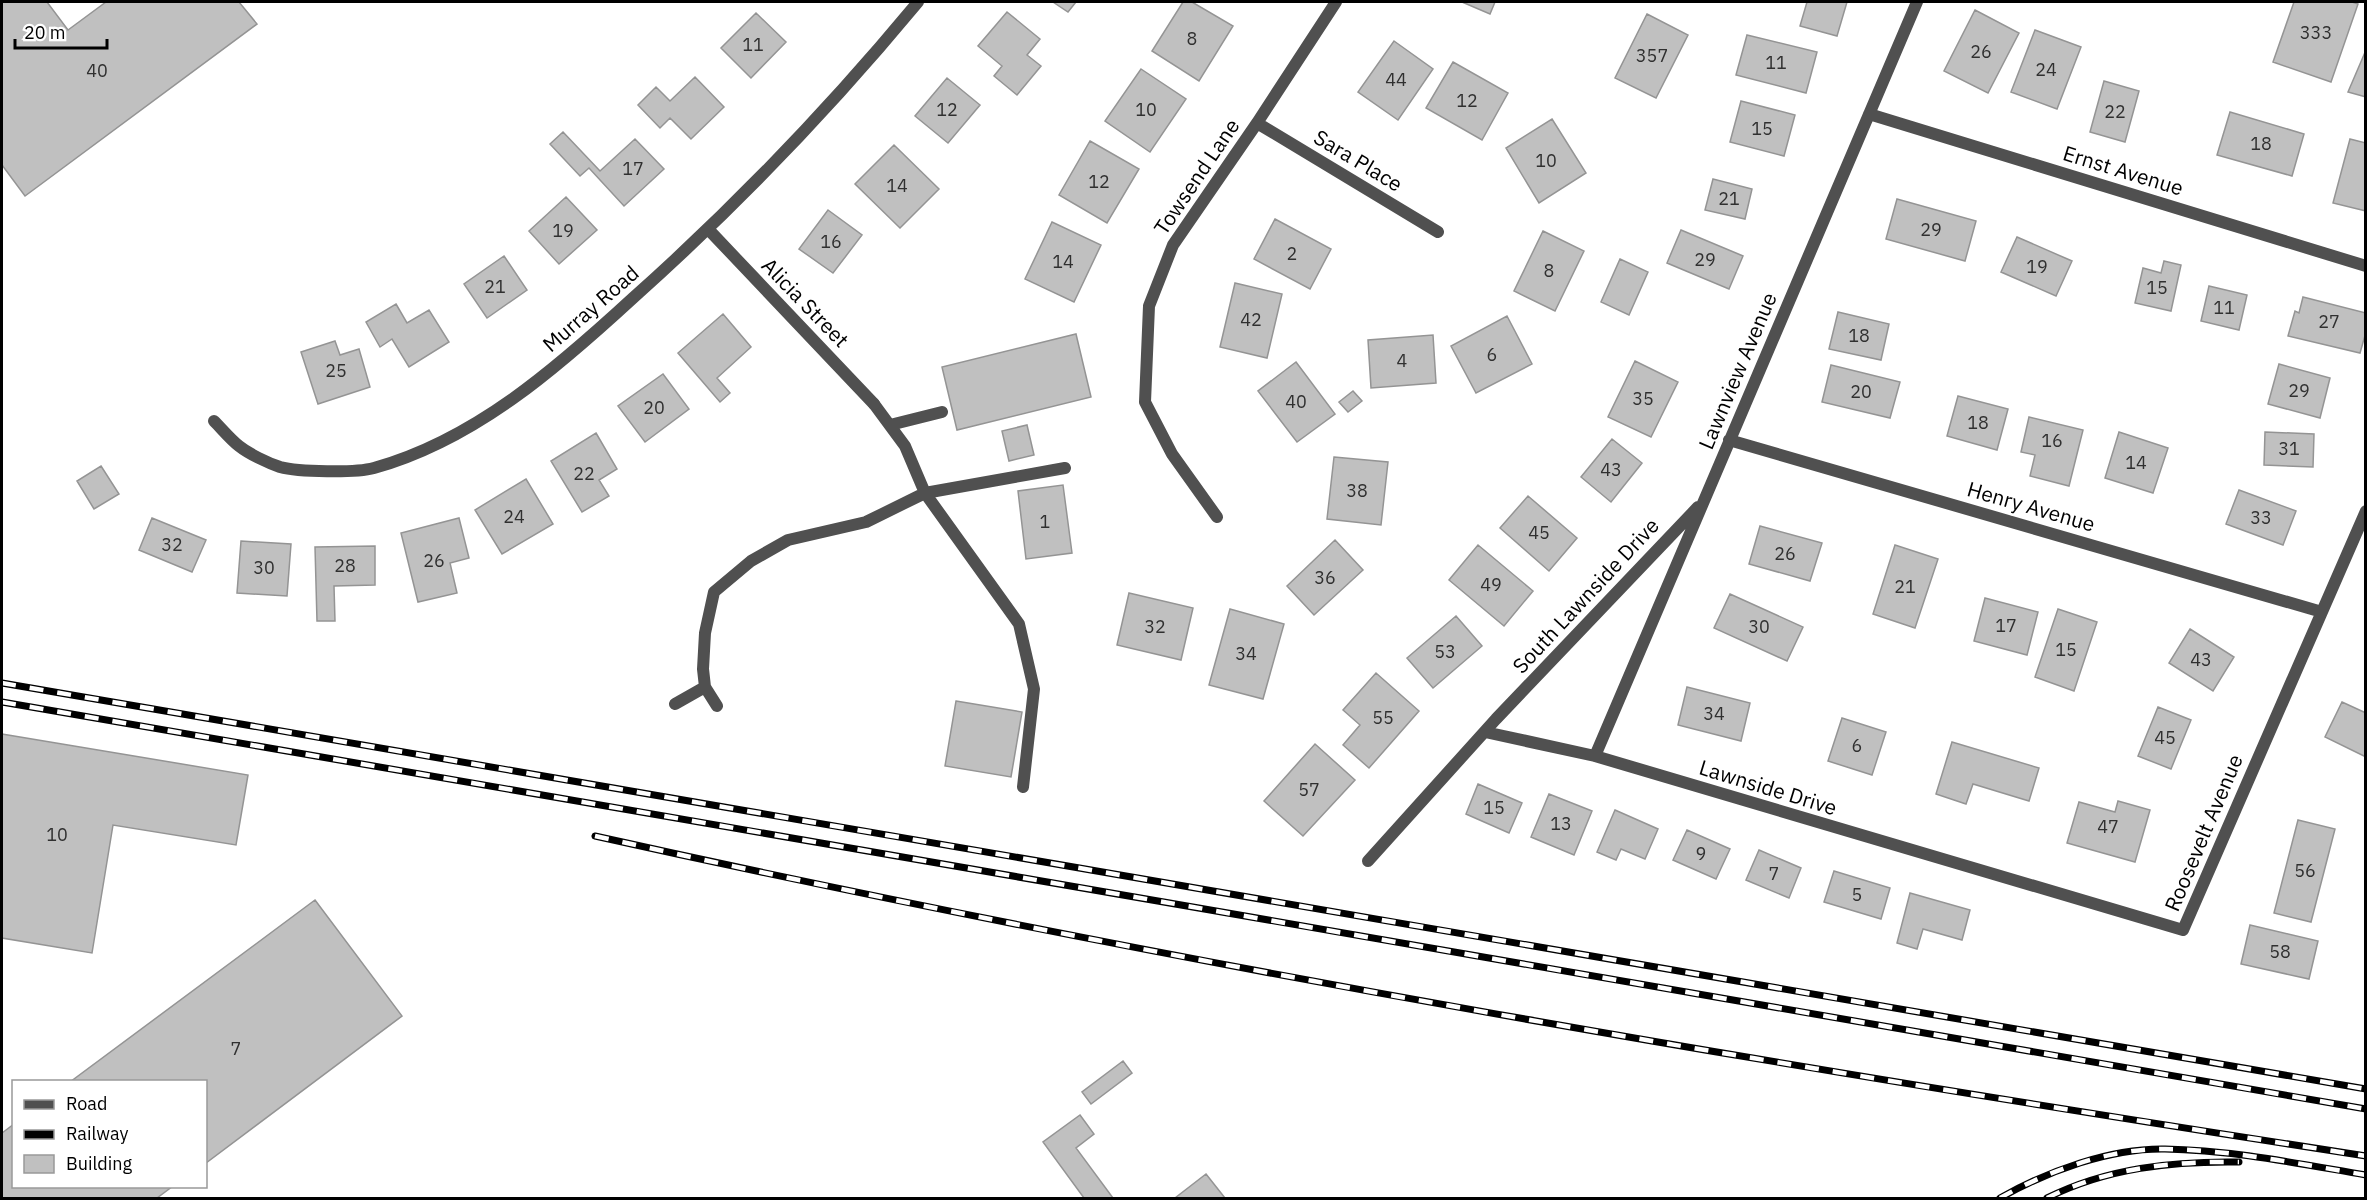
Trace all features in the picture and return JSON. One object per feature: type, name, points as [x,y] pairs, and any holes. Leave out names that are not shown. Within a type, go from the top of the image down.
[{"type":"street","name":"Murray Road","points":[[214,421],[240,448],[281,467],[326,471],[373,468],[429,447],[482,419],[536,382],[585,342],[708,229],[755,183],[918,2]]},
{"type":"street","name":"Towsend Lane","points":[[1217,517],[1172,454],[1145,402],[1149,306],[1173,245],[1336,2]]},
{"type":"street","name":"Lawnview Avenue","points":[[1595,756],[1917,2]]},
{"type":"street","name":"Ernst Avenue","points":[[1869,114],[2366,266]]},
{"type":"street","name":"Sara Place","points":[[1257,123],[1438,232]]},
{"type":"street","name":"Alicia Street","points":[[708,229],[874,404],[905,446],[925,493],[1018,624],[1034,689],[1023,787]]},
{"type":"street","points":[[890,425],[942,412]]},
{"type":"street","name":"Henry Avenue","points":[[1729,440],[2322,612]]},
{"type":"street","points":[[717,706],[705,687],[703,669],[705,633],[714,592],[751,561],[788,540],[866,522],[925,493],[1065,468]]},
{"type":"street","name":"South Lawnside Drive","points":[[1368,861],[1496,719],[1704,500]]},
{"type":"street","name":"Roosevelt Avenue","points":[[1931,856],[2183,930],[2366,511]]},
{"type":"street","points":[[675,704],[705,687]]},
{"type":"street","name":"Lawnside Drive","points":[[1485,732],[1595,756],[1931,856]]},
{"type":"building","points":[[2,2],[47,2],[68,30],[106,2],[239,2],[257,24],[25,196],[2,165]]},
{"type":"building","points":[[1053,2],[1076,2],[1068,12]]},
{"type":"building","points":[[1183,2],[1192,2],[1233,26],[1199,81],[1152,51]]},
{"type":"building","points":[[1462,2],[1495,2],[1490,14]]},
{"type":"building","points":[[1807,2],[1847,2],[1837,36],[1800,26]]},
{"type":"building","points":[[2294,2],[2352,2],[2358,4],[2331,82],[2273,62]]},
{"type":"building","points":[[1975,10],[2019,33],[1988,93],[1944,71]]},
{"type":"building","points":[[1007,12],[1040,39],[1027,55],[1041,66],[1017,95],[994,76],[1002,66],[978,46]]},
{"type":"building","points":[[756,13],[786,42],[751,78],[721,48]]},
{"type":"building","points":[[1647,14],[1688,35],[1656,98],[1615,78]]},
{"type":"building","points":[[2035,30],[2081,47],[2057,109],[2011,92]]},
{"type":"building","points":[[1747,35],[1817,52],[1806,93],[1736,75]]},
{"type":"building","points":[[1394,41],[1433,69],[1398,120],[1358,92]]},
{"type":"building","points":[[2366,50],[2366,97],[2348,92]]},
{"type":"building","points":[[1453,62],[1508,93],[1482,140],[1426,108]]},
{"type":"building","points":[[1141,69],[1186,99],[1150,152],[1105,121]]},
{"type":"building","points":[[695,77],[724,107],[691,139],[670,118],[660,128],[638,105],[656,87],[670,101]]},
{"type":"building","points":[[947,78],[980,105],[948,143],[915,116]]},
{"type":"building","points":[[2104,81],[2139,91],[2125,142],[2090,132]]},
{"type":"building","points":[[1741,101],[1795,115],[1784,156],[1730,142]]},
{"type":"building","points":[[2230,112],[2304,134],[2292,176],[2217,155]]},
{"type":"building","points":[[1552,119],[1586,173],[1539,203],[1506,148]]},
{"type":"building","points":[[563,132],[600,171],[635,139],[664,169],[624,206],[589,168],[580,176],[550,144]]},
{"type":"building","points":[[2350,139],[2366,143],[2366,211],[2333,203]]},
{"type":"building","points":[[1090,141],[1139,169],[1107,223],[1059,195]]},
{"type":"building","points":[[894,145],[939,189],[900,228],[855,184]]},
{"type":"building","points":[[1713,179],[1752,189],[1745,219],[1705,210]]},
{"type":"building","points":[[566,197],[597,230],[559,264],[529,231]]},
{"type":"building","points":[[1897,199],[1976,221],[1965,261],[1886,239]]},
{"type":"building","points":[[828,210],[862,235],[833,273],[799,249]]},
{"type":"building","points":[[1275,219],[1331,249],[1310,289],[1254,259]]},
{"type":"building","points":[[1052,222],[1101,245],[1074,302],[1025,279]]},
{"type":"building","points":[[1681,230],[1743,256],[1729,289],[1667,263]]},
{"type":"building","points":[[1543,231],[1584,251],[1555,311],[1514,291]]},
{"type":"building","points":[[2017,237],[2072,261],[2056,296],[2001,272]]},
{"type":"building","points":[[504,256],[527,290],[487,318],[464,284]]},
{"type":"building","points":[[1620,259],[1648,272],[1629,315],[1601,302]]},
{"type":"building","points":[[2164,261],[2181,265],[2171,311],[2135,303],[2143,268],[2161,273]]},
{"type":"building","points":[[1235,283],[1282,294],[1267,358],[1220,347]]},
{"type":"building","points":[[2209,286],[2247,295],[2239,330],[2201,321]]},
{"type":"building","points":[[2303,297],[2366,313],[2366,332],[2360,353],[2288,336],[2295,311],[2299,313]]},
{"type":"building","points":[[396,304],[407,323],[429,310],[449,342],[409,367],[392,339],[380,347],[366,322]]},
{"type":"building","points":[[1838,312],[1889,324],[1881,360],[1829,349]]},
{"type":"building","points":[[723,314],[751,347],[717,378],[730,393],[720,402],[678,353]]},
{"type":"building","points":[[1507,316],[1532,364],[1476,393],[1451,346]]},
{"type":"building","points":[[1076,334],[1091,397],[957,430],[942,367]]},
{"type":"building","points":[[1433,335],[1436,383],[1371,388],[1368,340]]},
{"type":"building","points":[[335,341],[340,355],[359,349],[370,387],[318,404],[301,352]]},
{"type":"building","points":[[1635,361],[1678,382],[1651,437],[1608,417]]},
{"type":"building","points":[[1296,362],[1335,414],[1297,442],[1258,391]]},
{"type":"building","points":[[2279,364],[2330,378],[2320,418],[2268,404]]},
{"type":"building","points":[[1831,365],[1900,382],[1890,418],[1822,402]]},
{"type":"building","points":[[663,374],[689,409],[645,442],[618,406]]},
{"type":"building","points":[[1353,391],[1362,401],[1348,412],[1339,402]]},
{"type":"building","points":[[1958,396],[2008,409],[1997,450],[1947,436]]},
{"type":"building","points":[[2029,417],[2083,430],[2069,486],[2030,476],[2035,455],[2021,452]]},
{"type":"building","points":[[1027,425],[1034,455],[1009,461],[1002,431]]},
{"type":"building","points":[[2119,432],[2168,448],[2153,493],[2105,478]]},
{"type":"building","points":[[2265,432],[2314,434],[2313,467],[2264,465]]},
{"type":"building","points":[[596,433],[617,469],[599,480],[609,496],[582,512],[551,461]]},
{"type":"building","points":[[1612,439],[1642,463],[1611,502],[1581,477]]},
{"type":"building","points":[[1334,457],[1388,462],[1381,525],[1327,519]]},
{"type":"building","points":[[101,466],[119,494],[94,509],[77,481]]},
{"type":"building","points":[[526,479],[553,524],[502,554],[475,510]]},
{"type":"building","points":[[1063,485],[1072,553],[1026,559],[1018,491]]},
{"type":"building","points":[[2239,490],[2296,511],[2283,545],[2226,524]]},
{"type":"building","points":[[1528,496],[1577,538],[1549,571],[1500,528]]},
{"type":"building","points":[[152,518],[206,540],[192,572],[139,550]]},
{"type":"building","points":[[459,518],[469,558],[450,563],[457,593],[418,602],[401,533]]},
{"type":"building","points":[[1760,526],[1822,543],[1810,581],[1749,564]]},
{"type":"building","points":[[1335,540],[1363,570],[1314,615],[1287,586]]},
{"type":"building","points":[[241,541],[291,544],[287,596],[237,593]]},
{"type":"building","points":[[1478,545],[1533,591],[1504,626],[1449,580]]},
{"type":"building","points":[[1895,545],[1938,559],[1915,628],[1873,614]]},
{"type":"building","points":[[375,546],[375,585],[334,586],[335,621],[317,621],[315,547]]},
{"type":"building","points":[[1129,593],[1193,608],[1181,660],[1117,645]]},
{"type":"building","points":[[1730,594],[1803,627],[1787,661],[1714,628]]},
{"type":"building","points":[[1985,598],[2038,612],[2027,655],[1974,641]]},
{"type":"building","points":[[1230,609],[1284,624],[1263,699],[1209,685]]},
{"type":"building","points":[[2058,609],[2097,622],[2074,691],[2035,677]]},
{"type":"building","points":[[1456,616],[1482,646],[1433,688],[1407,658]]},
{"type":"building","points":[[2190,629],[2234,657],[2213,691],[2169,663]]},
{"type":"building","points":[[1376,673],[1419,711],[1369,768],[1343,745],[1360,725],[1343,710]]},
{"type":"building","points":[[1687,687],[1750,703],[1741,741],[1678,725]]},
{"type":"building","points":[[956,701],[1022,712],[1011,777],[945,766]]},
{"type":"building","points":[[2342,702],[2366,713],[2366,757],[2325,737]]},
{"type":"building","points":[[2158,707],[2191,720],[2171,769],[2138,756]]},
{"type":"building","points":[[1842,718],[1886,732],[1872,775],[1828,761]]},
{"type":"building","points":[[2,734],[248,775],[236,845],[113,825],[92,953],[2,938]]},
{"type":"building","points":[[1952,742],[2039,768],[2029,801],[1973,784],[1966,804],[1936,794]]},
{"type":"building","points":[[1315,744],[1355,780],[1303,836],[1264,801]]},
{"type":"building","points":[[1478,784],[1522,803],[1509,833],[1466,814]]},
{"type":"building","points":[[1549,794],[1592,811],[1574,855],[1531,837]]},
{"type":"building","points":[[2118,801],[2150,810],[2135,862],[2067,843],[2079,802],[2115,812]]},
{"type":"building","points":[[1615,810],[1658,829],[1645,859],[1621,849],[1616,860],[1597,852]]},
{"type":"building","points":[[2298,820],[2335,829],[2311,922],[2274,913]]},
{"type":"building","points":[[1687,830],[1730,849],[1716,879],[1673,860]]},
{"type":"building","points":[[1759,850],[1801,868],[1789,898],[1746,880]]},
{"type":"building","points":[[1834,871],[1890,888],[1881,919],[1824,902]]},
{"type":"building","points":[[1910,893],[1970,910],[1962,940],[1923,929],[1917,949],[1897,943]]},
{"type":"building","points":[[315,900],[402,1016],[207,1162],[207,1080],[73,1080]]},
{"type":"building","points":[[2250,925],[2318,941],[2309,979],[2241,964]]},
{"type":"building","points":[[1123,1061],[1132,1073],[1091,1104],[1082,1092]]},
{"type":"building","points":[[1080,1115],[1094,1134],[1076,1148],[1113,1198],[1084,1198],[1043,1142]]},
{"type":"building","points":[[12,1126],[12,1188],[170,1188],[157,1198],[2,1198],[2,1133]]},
{"type":"building","points":[[1206,1174],[1225,1198],[1175,1198]]},
{"type":"railway","points":[[2,683],[2366,1089]]},
{"type":"railway","points":[[2,702],[2366,1109]]},
{"type":"railway","points":[[595,836],[1035,928],[1477,1011],[1921,1086],[2366,1156]]},
{"type":"railway","points":[[2000,1198],[2059,1170],[2101,1157],[2144,1150],[2190,1150],[2241,1155],[2366,1175]]},
{"type":"railway","points":[[2047,1198],[2093,1180],[2140,1168],[2189,1163],[2239,1162]]}]
